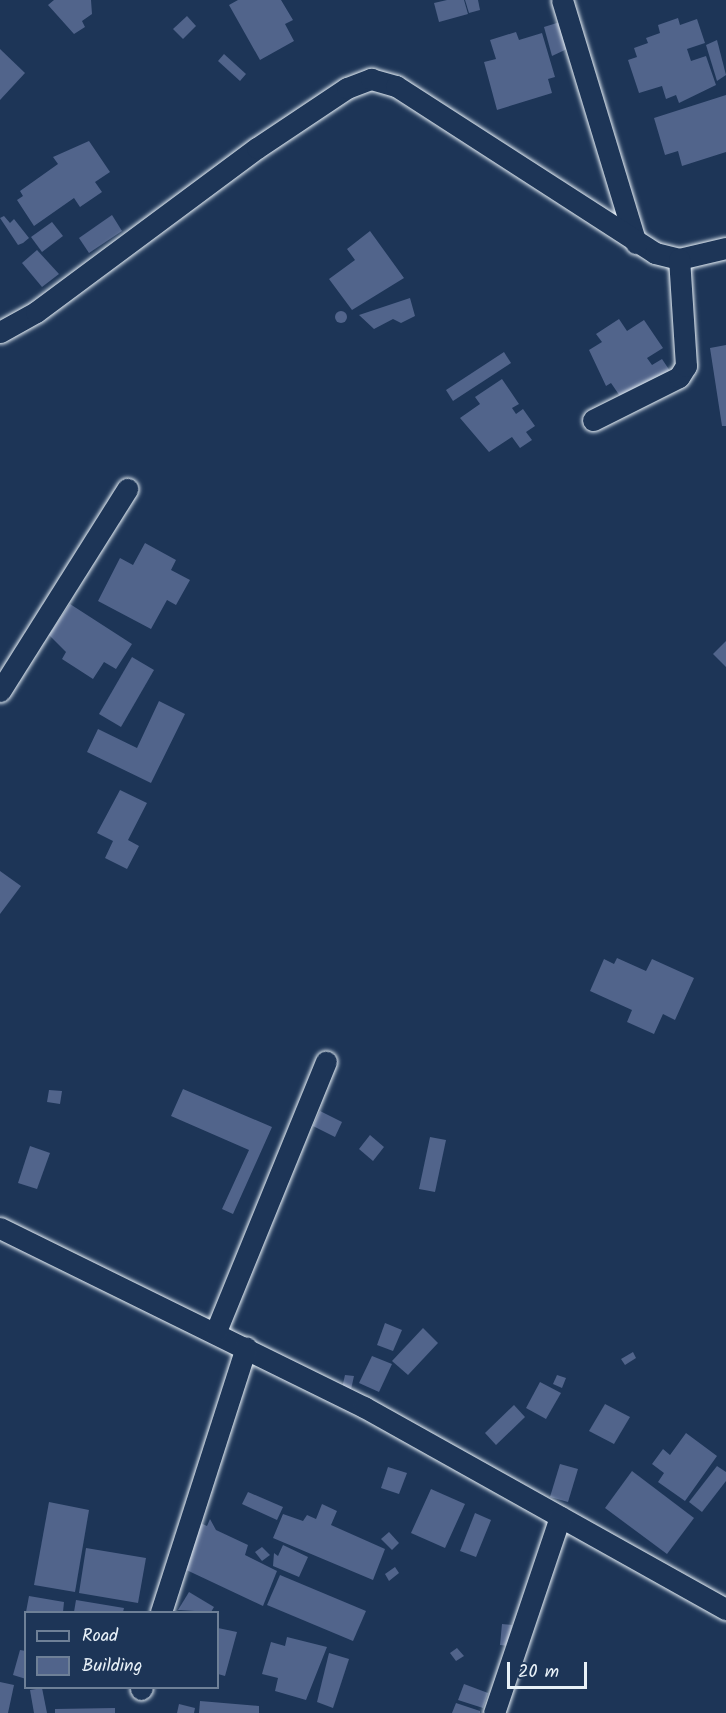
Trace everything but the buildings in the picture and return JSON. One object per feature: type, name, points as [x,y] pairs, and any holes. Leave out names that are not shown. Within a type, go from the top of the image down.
[{"type":"street","points":[[562,0],[636,243]]},
{"type":"street","points":[[0,333],[36,312],[257,148],[347,88],[371,79],[396,86],[636,243],[679,259],[726,248]]},
{"type":"street","points":[[593,420],[680,377],[686,366],[679,259]]},
{"type":"street","points":[[0,691],[128,489]]},
{"type":"street","points":[[216,1331],[326,1062]]},
{"type":"street","points":[[0,1228],[216,1331],[560,1517],[726,1610]]},
{"type":"street","points":[[161,1611],[246,1347]]},
{"type":"street","points":[[494,1713],[560,1517]]}]
